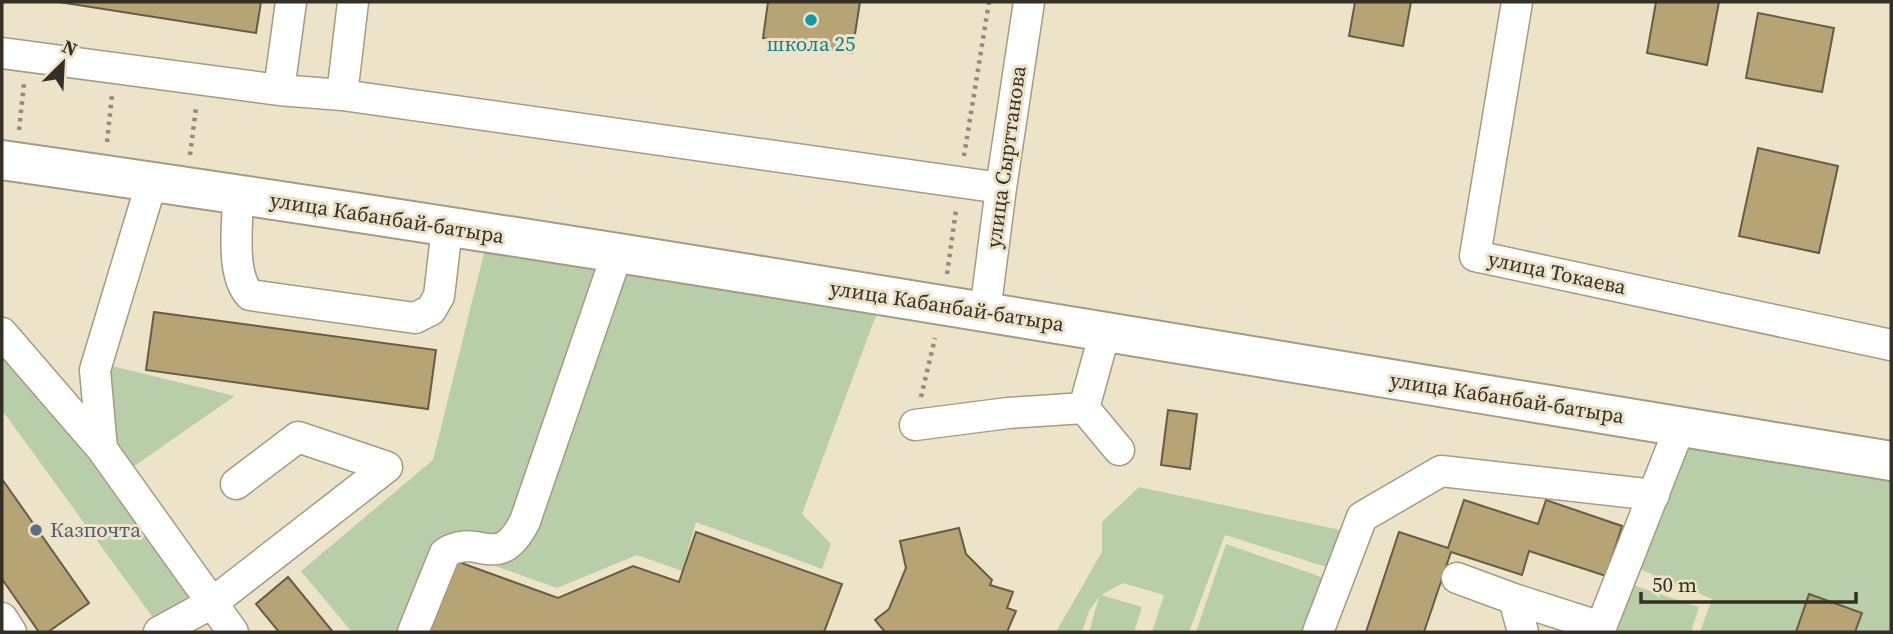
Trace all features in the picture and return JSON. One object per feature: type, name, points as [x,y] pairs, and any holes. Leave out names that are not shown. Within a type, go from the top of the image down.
[{"type":"main road","name":"улица Кабанбай-батыра","points":[[9,161],[985,312],[1891,461]]},
{"type":"street","points":[[279,90],[291,2]]},
{"type":"street","points":[[342,95],[353,2]]},
{"type":"street","name":"улица Сырттанова","points":[[985,312],[1000,188],[1029,2]]},
{"type":"street","name":"улица Токаева","points":[[1517,2],[1475,256],[1891,345]]},
{"type":"street","points":[[14,55],[279,90],[342,95],[1000,188]]},
{"type":"street","points":[[102,449],[94,370],[169,184]]},
{"type":"street","points":[[238,195],[238,272],[244,289],[250,295],[415,318],[431,310],[439,296],[447,228]]},
{"type":"street","points":[[413,632],[444,553],[451,549],[473,546],[495,550],[507,547],[516,539],[525,521],[617,254]]},
{"type":"street","points":[[1084,408],[1105,332]]},
{"type":"street","points":[[2,333],[102,449],[233,632]]},
{"type":"street","points":[[915,425],[1008,413],[1084,408]]},
{"type":"street","points":[[1084,408],[1119,450]]},
{"type":"street","points":[[1457,578],[1601,627],[1680,427]]},
{"type":"street","points":[[159,632],[212,603],[387,467],[298,437],[236,484]]},
{"type":"street","points":[[1318,632],[1362,517],[1441,471],[1654,495]]},
{"type":"street","points":[[1514,598],[1523,632]]},
{"type":"street","points":[[2,618],[12,632]]},
{"type":"path","points":[[9,161],[14,55]]},
{"type":"path","points":[[103,175],[115,67]]},
{"type":"path","points":[[169,184],[200,79]]},
{"type":"green space","points":[[485,249],[878,310],[802,514],[831,544],[822,569],[696,522],[682,571],[637,555],[557,588],[436,545],[406,632],[352,632],[301,571],[433,460]]},
{"type":"green space","points":[[19,328],[199,603],[154,619],[2,410],[2,329]]},
{"type":"green space","points":[[108,365],[235,396],[127,471],[115,433]]},
{"type":"green space","points":[[1686,436],[1891,475],[1891,632],[1700,632],[1712,599],[1637,568]]},
{"type":"green space","points":[[1139,487],[1345,531],[1333,569],[1225,535],[1189,632],[1152,632],[1164,595],[1123,583],[1101,595],[1142,607],[1134,632],[1089,632],[1099,597],[1089,611],[1082,632],[1056,632],[1102,552],[1102,522]]},
{"type":"green space","points":[[1226,544],[1324,578],[1305,632],[1196,632]]},
{"type":"green space","points":[[1633,585],[1699,607],[1691,632],[1617,632]]},
{"type":"building","points":[[59,2],[261,2],[256,33]]},
{"type":"building","name":"школа 25","points":[[768,2],[860,2],[852,53],[763,38]]},
{"type":"building","points":[[1355,2],[1411,2],[1403,46],[1349,36]]},
{"type":"building","points":[[1656,2],[1719,2],[1707,65],[1647,53]]},
{"type":"building","points":[[1758,13],[1834,28],[1822,92],[1746,78]]},
{"type":"building","points":[[1758,148],[1838,166],[1819,253],[1739,236]]},
{"type":"building","points":[[154,312],[436,350],[428,409],[146,370]]},
{"type":"building","points":[[1168,410],[1197,414],[1190,469],[1161,465]]},
{"type":"building","points":[[2,479],[89,603],[48,632],[39,632],[2,579]]},
{"type":"building","points":[[1464,500],[1538,524],[1546,500],[1622,526],[1606,576],[1529,551],[1522,575],[1451,552],[1424,632],[1366,632],[1399,532],[1448,548]]},
{"type":"building","points":[[959,528],[966,554],[992,580],[990,585],[1013,592],[1007,608],[1016,611],[1007,632],[885,632],[875,620],[889,609],[906,568],[900,541]]},
{"type":"building","points":[[696,532],[842,584],[824,632],[418,632],[445,557],[558,598],[633,566],[679,582]]},
{"type":"building","points":[[288,577],[333,632],[279,632],[256,604]]},
{"type":"building","points":[[1809,594],[1862,613],[1855,632],[1796,632]]},
{"type":"place","name":"школа 25","points":[[811,20]]},
{"type":"place","name":"Казпочта","points":[[36,530]]}]
